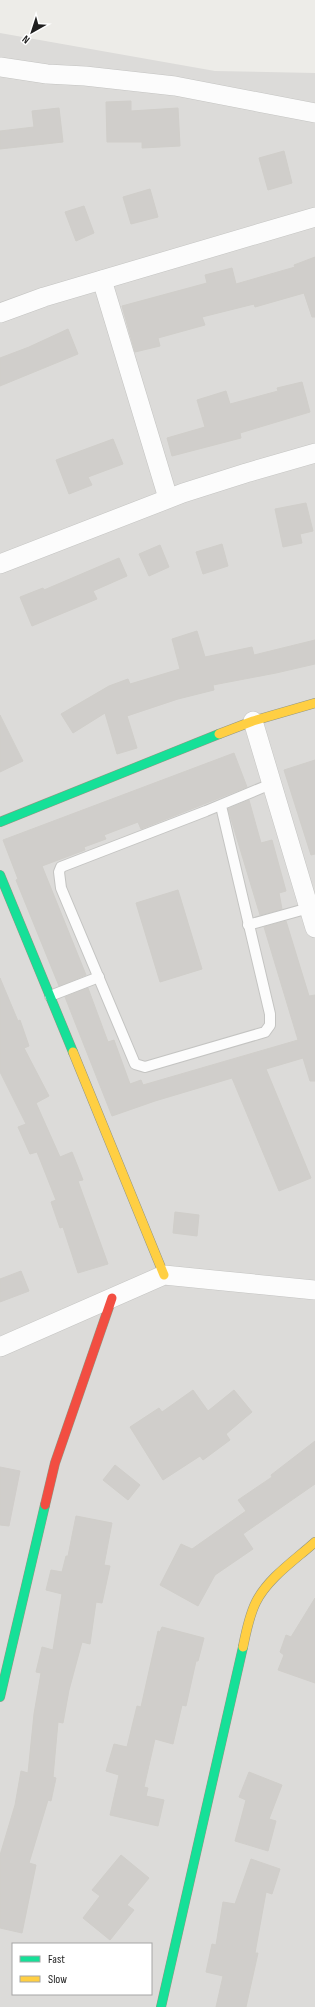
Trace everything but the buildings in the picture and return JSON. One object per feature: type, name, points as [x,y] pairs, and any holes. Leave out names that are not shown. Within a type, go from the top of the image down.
[{"type":"street","points":[[0,67],[47,74],[85,76],[176,86],[315,113]]},
{"type":"street","points":[[0,312],[315,217]]},
{"type":"street","points":[[102,280],[168,498]]},
{"type":"street","points":[[0,564],[168,498],[246,472],[315,454]]},
{"type":"street","points":[[0,822],[253,721],[315,703]]},
{"type":"street","points":[[253,721],[315,928]]},
{"type":"street","points":[[0,875],[164,1276]]},
{"type":"street","points":[[0,1347],[164,1276],[315,1290]]},
{"type":"street","points":[[0,1697],[55,1463],[112,1298]]},
{"type":"street","points":[[161,2007],[248,1623],[256,1602],[273,1579],[315,1542]]},
{"type":"lane","points":[[221,806],[270,1014],[270,1025],[265,1032],[145,1067],[135,1064],[61,888],[59,872],[62,867],[221,806],[271,784]]},
{"type":"lane","points":[[248,925],[309,908]]},
{"type":"lane","points":[[50,996],[99,977]]},
{"type":"shaded area","points":[[0,33],[215,71],[315,73],[315,2007],[0,2007]]},
{"type":"traffic: fast","points":[[0,822],[219,734]]},
{"type":"traffic: fast","points":[[0,875],[73,1052]]},
{"type":"traffic: fast","points":[[0,1697],[45,1505]]},
{"type":"traffic: fast","points":[[161,2007],[243,1647]]},
{"type":"traffic: slow","points":[[219,734],[253,721],[315,703]]},
{"type":"traffic: slow","points":[[73,1052],[164,1275]]},
{"type":"traffic: slow","points":[[243,1647],[251,1613],[261,1593],[282,1570],[315,1542]]},
{"type":"traffic: jam","points":[[45,1505],[55,1463],[112,1298]]}]
